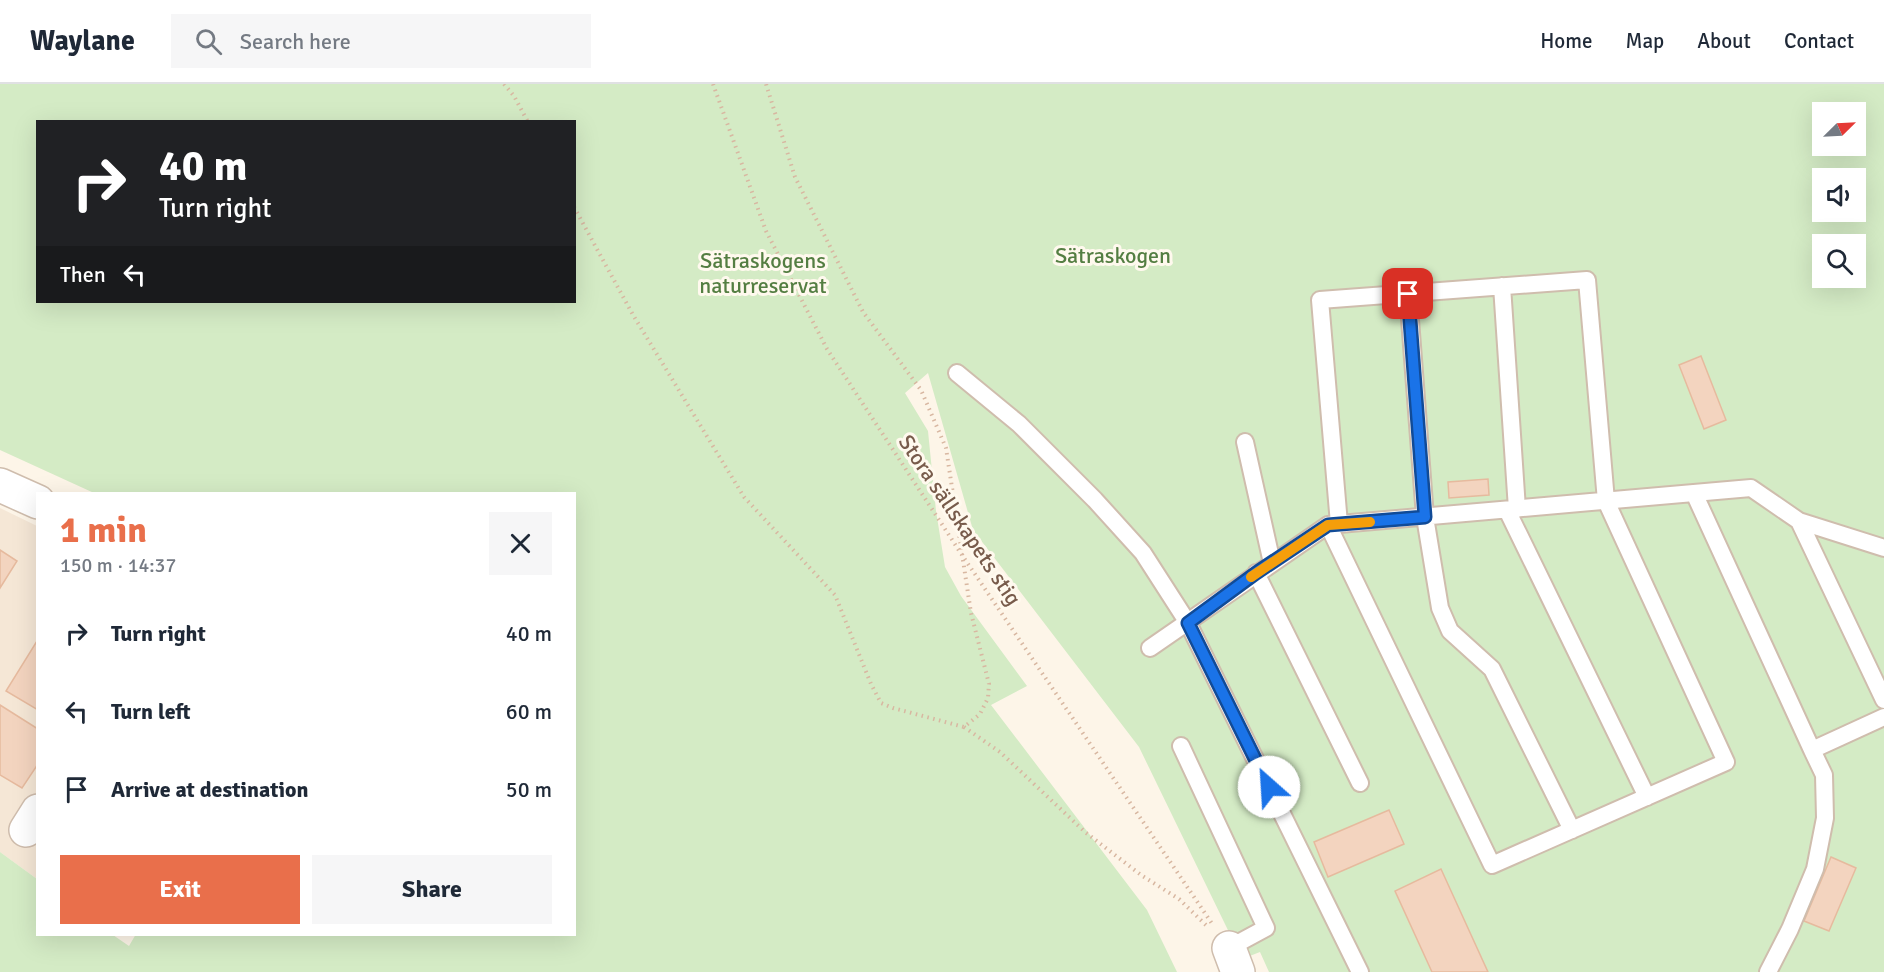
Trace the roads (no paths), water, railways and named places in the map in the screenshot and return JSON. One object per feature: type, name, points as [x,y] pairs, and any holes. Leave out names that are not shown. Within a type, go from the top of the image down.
[{"type":"street","points":[[0,485],[36,501]]},
{"type":"lane","points":[[1587,280],[1606,501],[1726,762],[1492,865],[1334,525],[1320,300],[1408,294],[1587,280]]},
{"type":"lane","points":[[1502,286],[1512,509],[1647,797]]},
{"type":"lane","points":[[1408,294],[1425,517],[1440,608],[1450,631],[1492,669],[1572,830]]},
{"type":"lane","points":[[957,374],[1019,424],[1095,500],[1143,553],[1188,623],[1360,972]]},
{"type":"lane","points":[[1245,442],[1272,563]]},
{"type":"lane","points":[[1150,648],[1256,573],[1334,525],[1751,488],[1799,521],[1884,548]]},
{"type":"lane","points":[[1694,493],[1824,776],[1825,818],[1815,869],[1790,929],[1768,972]]},
{"type":"lane","points":[[1799,521],[1884,700]]},
{"type":"lane","points":[[1256,573],[1360,783]]},
{"type":"lane","points":[[1812,750],[1884,717]]},
{"type":"lane","points":[[1181,746],[1266,928],[1234,960]]},
{"type":"park label","name":"Sätraskogen","points":[[1113,255]]},
{"type":"park label","name":"Sätraskogens naturreservat","points":[[763,272]]}]
